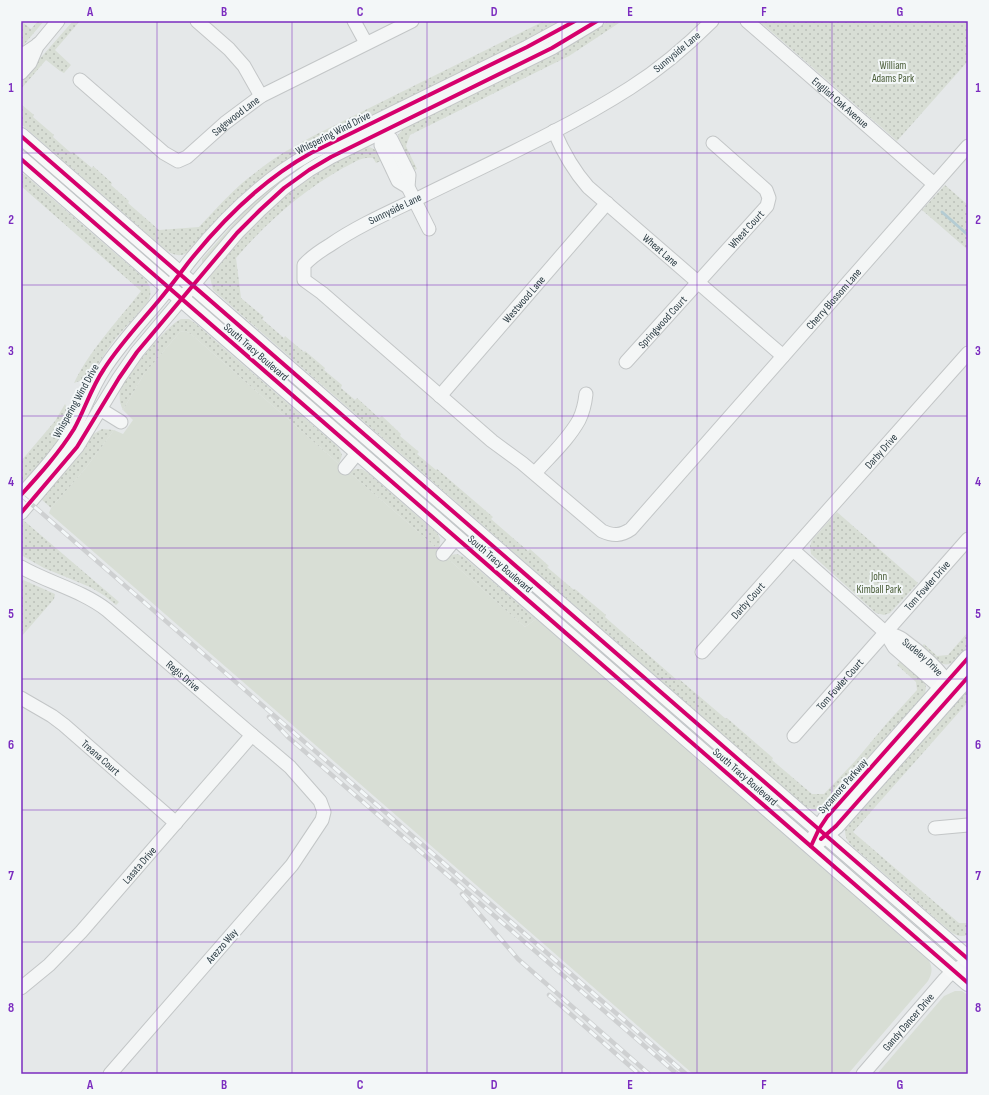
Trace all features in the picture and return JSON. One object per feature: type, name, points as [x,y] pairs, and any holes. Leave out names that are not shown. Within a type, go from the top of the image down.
[{"type":"main road","name":"South Tracy Boulevard","points":[[21,136],[822,832],[964,958],[968,983]]},
{"type":"main road","name":"South Tracy Boulevard","points":[[21,159],[811,846],[964,958]]},
{"type":"main road","name":"Sycamore Parkway","points":[[811,846],[822,832],[836,826],[948,687],[968,658]]},
{"type":"main road","name":"Sycamore Parkway","points":[[948,687],[968,677]]},
{"type":"street","points":[[21,73],[30,63],[39,44],[58,21]]},
{"type":"street","points":[[197,21],[229,49],[244,66],[261,96]]},
{"type":"street","points":[[354,21],[366,43]]},
{"type":"street","name":"Sagewood Lane","points":[[80,80],[164,153],[178,160],[187,157],[225,123],[261,96],[412,21]]},
{"type":"street","name":"Whispering Wind Drive","points":[[21,512],[77,447],[131,361],[193,285],[249,220],[284,188],[309,170],[379,127],[575,21]]},
{"type":"street","name":"Whispering Wind Drive","points":[[21,495],[55,456],[68,437],[94,386],[116,352],[233,212],[271,179],[306,156],[379,127],[552,48],[597,21]]},
{"type":"street","name":"Sunnyside Lane","points":[[536,473],[492,441],[322,293],[304,280],[304,265],[311,257],[338,239],[370,221],[554,131],[631,88],[665,64],[712,21]]},
{"type":"street","name":"English Oak Avenue","points":[[747,21],[934,184]]},
{"type":"street","points":[[21,56],[39,44]]},
{"type":"street","points":[[379,127],[381,145],[398,181],[408,187],[429,229]]},
{"type":"street","name":"Wheat Lane","points":[[554,131],[563,152],[575,172],[588,187],[783,356]]},
{"type":"street","name":"Wheat Court","points":[[697,282],[767,206],[769,198],[766,190],[713,143]]},
{"type":"street","name":"Cherry Blossom Lane","points":[[536,473],[602,531],[617,535],[631,529],[968,146]]},
{"type":"street","name":"Westwood Lane","points":[[440,396],[607,203]]},
{"type":"street","name":"Springwood Court","points":[[626,362],[697,282]]},
{"type":"street","name":"Darby Drive","points":[[793,550],[968,353]]},
{"type":"street","points":[[536,473],[572,431],[579,420],[584,408],[586,394]]},
{"type":"street","points":[[100,409],[121,422]]},
{"type":"street","points":[[345,468],[358,452]]},
{"type":"street","points":[[443,554],[456,538]]},
{"type":"street","name":"Tom Fowler Drive","points":[[886,632],[968,539]]},
{"type":"street","name":"Sudeley Drive","points":[[793,550],[886,632],[901,638],[940,672],[948,687]]},
{"type":"street","name":"Darby Court","points":[[702,652],[793,550]]},
{"type":"street","name":"Regis Drive","points":[[21,567],[43,579],[80,593],[99,604],[290,767],[320,801],[324,812]]},
{"type":"street","name":"Tom Fowler Court","points":[[794,736],[886,632]]},
{"type":"street","name":"Treana Court","points":[[21,698],[52,716],[64,725],[176,823]]},
{"type":"street","name":"Lasata Drive","points":[[21,988],[65,949],[252,735]]},
{"type":"street","name":"Arezzo Way","points":[[110,1074],[292,865],[313,835],[322,820],[324,812]]},
{"type":"street","points":[[935,828],[968,825]]},
{"type":"street","name":"Gandy Dancer Drive","points":[[863,1074],[964,958]]},
{"type":"green space","points":[[21,21],[31,29],[38,21],[44,21],[21,48],[21,41],[23,39],[21,37]]},
{"type":"green space","points":[[73,21],[80,21],[55,50],[71,65],[64,73],[46,60],[21,89],[21,80]]},
{"type":"green space","points":[[544,21],[562,21],[535,36],[295,155],[278,166],[241,195],[190,251],[181,255],[176,255],[167,251],[21,124],[21,104],[34,115],[33,117],[54,135],[53,137],[71,153],[73,152],[92,168],[93,166],[112,183],[111,185],[129,201],[128,203],[159,230],[199,227],[226,198],[247,179],[269,162],[292,148],[315,135]]},
{"type":"green space","points":[[608,21],[622,21],[569,56],[410,135],[406,146],[417,169],[412,171],[398,141],[398,135],[403,129],[559,52]]},
{"type":"green space","name":"William Adams Park","points":[[759,21],[968,21],[968,61],[897,141]]},
{"type":"green space","points":[[365,147],[374,149],[383,160],[376,163],[373,158],[361,159],[343,168],[313,187],[285,208],[236,258],[241,298],[264,317],[262,319],[284,338],[285,336],[325,368],[324,370],[342,385],[341,388],[355,400],[357,398],[379,418],[382,416],[401,434],[400,436],[419,452],[417,454],[436,470],[437,469],[493,517],[491,519],[528,551],[530,549],[549,566],[547,567],[606,615],[605,617],[677,680],[679,679],[726,719],[727,718],[773,758],[772,760],[812,794],[824,794],[917,690],[916,682],[897,665],[901,660],[924,681],[926,687],[925,694],[826,808],[816,810],[806,807],[213,290],[210,277],[213,270],[263,215],[312,177]]},
{"type":"green space","points":[[335,152],[204,264],[202,262],[202,259],[252,203],[257,194],[313,156]]},
{"type":"green space","points":[[21,173],[145,279],[150,287],[148,302],[115,339],[91,374],[85,379],[74,383],[88,358],[141,291],[21,186]]},
{"type":"green space","points":[[945,185],[968,205],[968,250],[922,210]]},
{"type":"green space","points":[[181,319],[189,319],[195,323],[338,447],[342,455],[339,464],[191,334],[185,331],[180,332],[144,374],[123,410],[120,401],[120,392],[129,375],[166,331]]},
{"type":"green space","points":[[185,331],[191,334],[339,464],[339,467],[349,472],[438,549],[437,552],[445,559],[447,558],[525,627],[536,619],[929,961],[932,971],[928,981],[848,1074],[693,1074],[49,513],[51,508],[85,469],[114,430],[123,434],[133,420],[123,410],[144,374],[180,332]]},
{"type":"green space","points":[[65,404],[70,418],[67,432],[24,484],[21,482],[21,461],[55,421]]},
{"type":"green space","points":[[102,429],[114,430],[85,469],[51,508],[40,498],[90,436]]},
{"type":"green space","points":[[355,469],[362,469],[367,472],[437,533],[440,541],[438,549],[349,472]]},
{"type":"green space","name":"John Kimball Park","points":[[837,512],[918,583],[890,613],[884,615],[876,613],[811,554],[810,546],[812,540]]},
{"type":"green space","points":[[22,519],[119,602],[116,605],[90,587],[44,568],[21,555]]},
{"type":"green space","points":[[457,554],[464,557],[536,619],[525,627],[447,558],[451,555]]},
{"type":"green space","points":[[21,579],[55,594],[54,599],[21,637]]},
{"type":"green space","points":[[968,632],[968,649],[961,657],[949,664],[939,663],[920,648],[924,644],[937,656],[948,655]]},
{"type":"green space","points":[[968,686],[968,702],[853,832],[959,923],[968,923],[968,935],[961,936],[951,932],[851,845],[846,838],[845,830],[846,824]]},
{"type":"green space","points":[[955,991],[962,991],[968,995],[968,1074],[877,1074],[944,996]]},
{"type":"waterway","points":[[942,212],[968,235]]},
{"type":"railway","points":[[21,495],[686,1074]]},
{"type":"railway","points":[[269,717],[288,737],[677,1074]]},
{"type":"railway","points":[[462,894],[518,959],[649,1074]]},
{"type":"railway","points":[[549,995],[639,1074]]},
{"type":"cycle path","points":[[21,495],[49,463],[68,438],[74,429],[99,376],[131,333],[215,231],[260,188],[276,175],[311,153],[527,47],[575,21]]},
{"type":"cycle path","points":[[21,513],[77,447],[119,378],[137,352],[237,233],[284,188],[309,170],[331,157],[552,48],[597,21]]},
{"type":"cycle path","points":[[21,136],[968,959]]},
{"type":"cycle path","points":[[21,159],[968,983]]},
{"type":"cycle path","points":[[811,846],[819,829],[827,817],[968,658]]},
{"type":"cycle path","points":[[821,839],[836,826],[968,677]]}]
